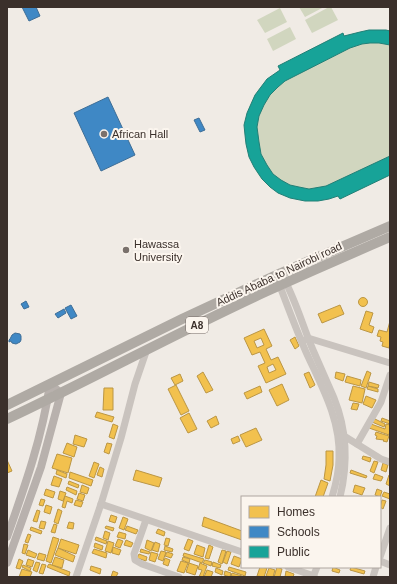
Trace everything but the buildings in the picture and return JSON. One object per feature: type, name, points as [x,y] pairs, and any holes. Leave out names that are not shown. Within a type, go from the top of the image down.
[{"type":"highway","name":"Addis Ababa to Nairobi road","points":[[7,405],[182,319],[278,274],[390,226]]},
{"type":"highway","name":"Addis Ababa to Nairobi road","points":[[7,419],[283,284],[390,237]]},
{"type":"main road","points":[[7,563],[61,393],[50,384]]},
{"type":"main road","points":[[7,537],[37,465],[50,384]]},
{"type":"street","points":[[278,274],[305,340],[341,436],[346,457],[344,479],[340,496]]},
{"type":"street","points":[[305,340],[390,363]]},
{"type":"street","points":[[76,577],[101,504],[121,438],[135,384],[147,350]]},
{"type":"street","points":[[357,444],[381,402],[390,375]]},
{"type":"street","points":[[341,436],[381,459],[390,462]]},
{"type":"street","points":[[332,496],[339,469],[341,436]]},
{"type":"street","points":[[101,504],[241,552]]},
{"type":"street","points":[[146,520],[134,554],[135,560],[179,577]]},
{"type":"street","points":[[381,554],[390,528]]},
{"type":"street","points":[[291,568],[310,574]]},
{"type":"green space","points":[[299,7],[324,7],[305,17]]},
{"type":"green space","points":[[331,7],[338,20],[312,33],[305,20]]},
{"type":"green space","points":[[280,8],[287,22],[265,33],[257,20]]},
{"type":"green space","points":[[290,27],[296,39],[273,51],[267,39]]},
{"type":"green space","points":[[369,30],[390,31],[390,175],[340,199],[337,196],[323,200],[309,201],[282,195],[271,188],[261,178],[253,166],[248,152],[245,125],[247,113],[252,100],[259,88],[280,70],[278,66],[343,33],[344,36]]},
{"type":"place","name":"African Hall","points":[[104,134]]},
{"type":"place","name":"Hawassa University","points":[[126,250]]}]
